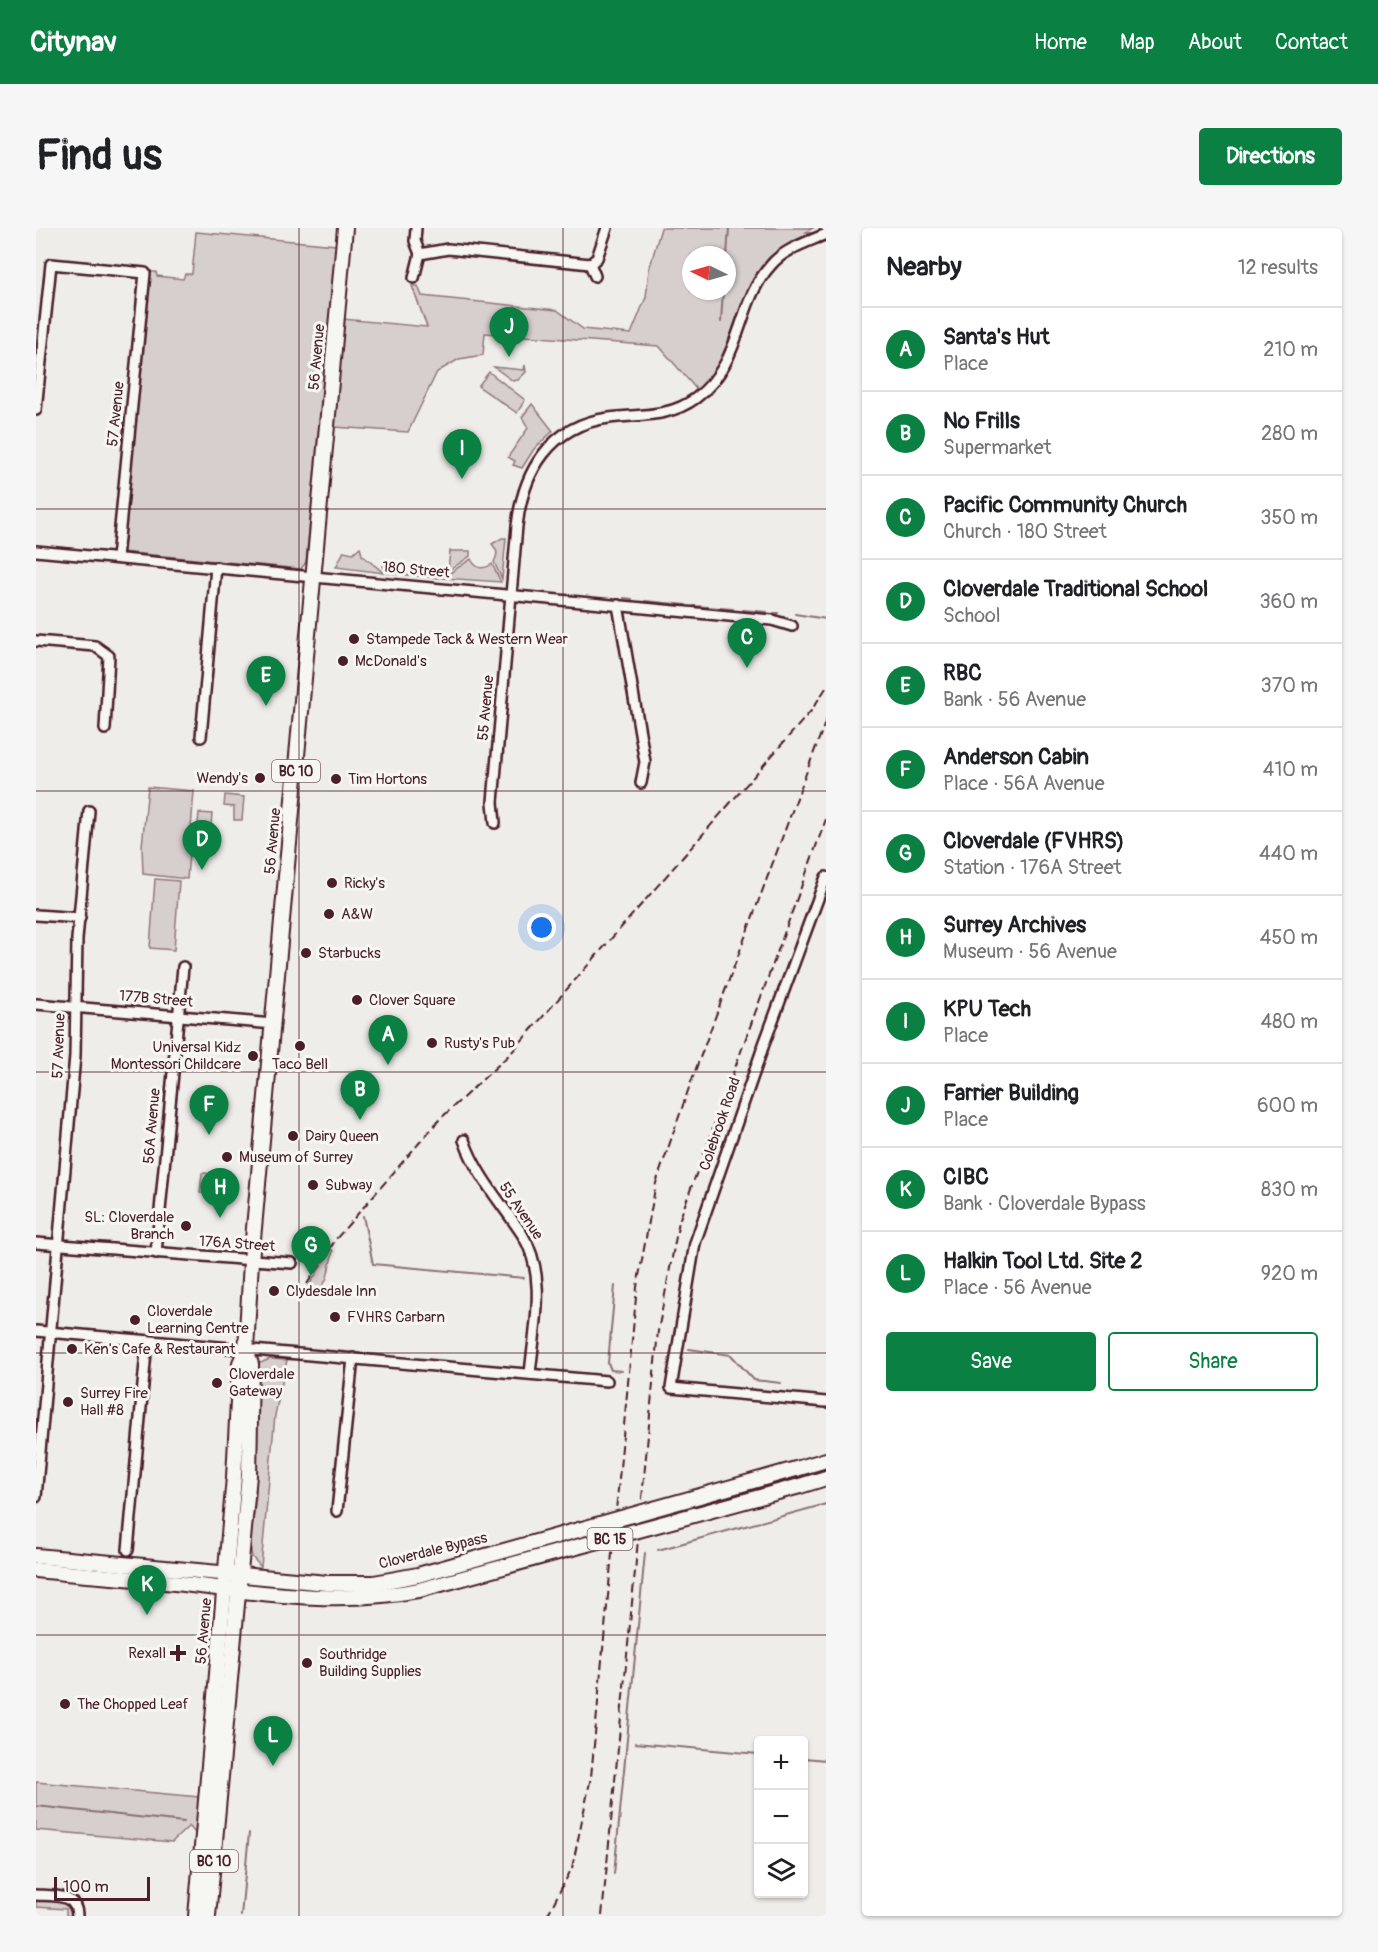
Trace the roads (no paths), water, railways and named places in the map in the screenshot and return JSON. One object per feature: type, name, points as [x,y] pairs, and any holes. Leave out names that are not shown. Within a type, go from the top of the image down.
[{"type":"highway","name":"56 Avenue","points":[[196,1916],[225,1589],[240,1363],[246,1350],[251,1260],[345,228]]},
{"type":"highway","name":"56 Avenue","points":[[208,1916],[237,1622],[250,1450],[251,1364],[246,1350]]},
{"type":"highway","name":"Cloverdale Bypass","points":[[36,1556],[266,1578],[362,1583],[417,1575],[826,1460]]},
{"type":"highway","name":"BC 15","points":[[36,1570],[263,1594],[349,1598],[419,1590],[826,1478]]},
{"type":"highway","points":[[204,1572],[216,1562],[228,1540]]},
{"type":"highway","points":[[243,1552],[266,1578]]},
{"type":"highway","points":[[199,1586],[212,1599],[222,1618]]},
{"type":"highway","points":[[237,1622],[250,1604],[263,1594]]},
{"type":"street","points":[[414,278],[420,254],[415,241],[416,228]]},
{"type":"street","points":[[420,254],[448,249],[590,264],[597,258],[607,228]]},
{"type":"street","name":"55 Avenue","points":[[495,823],[493,802],[519,507],[527,479],[541,456],[561,437],[583,425],[612,418],[663,414],[695,399],[726,365],[754,289],[771,264],[788,252],[826,234]]},
{"type":"street","name":"57 Avenue","points":[[36,410],[51,264],[145,273],[117,558]]},
{"type":"street","points":[[590,264],[595,276]]},
{"type":"street","name":"180 Street","points":[[36,551],[511,594],[772,620],[792,626]]},
{"type":"street","points":[[201,737],[216,567]]},
{"type":"street","points":[[618,605],[645,762],[641,783]]},
{"type":"street","points":[[36,640],[95,646],[110,656],[105,729]]},
{"type":"street","name":"57 Avenue","points":[[36,1497],[75,1056],[80,918],[89,811]]},
{"type":"street","name":"Colebrook Road","points":[[826,877],[763,1047],[695,1243],[671,1388],[826,1402]]},
{"type":"street","points":[[36,915],[80,918]]},
{"type":"street","name":"56A Avenue","points":[[156,1253],[176,1016],[183,967]]},
{"type":"street","name":"177B Street","points":[[36,1004],[274,1024]]},
{"type":"street","name":"55 Avenue","points":[[464,1140],[483,1182],[522,1235],[536,1271],[537,1294],[530,1374]]},
{"type":"street","name":"176A Street","points":[[36,1243],[292,1263]]},
{"type":"street","points":[[36,1331],[607,1381]]},
{"type":"street","points":[[128,1550],[147,1341]]},
{"type":"street","points":[[337,1511],[353,1358]]},
{"type":"street","points":[[36,1895],[70,1899],[75,1905],[77,1916]]},
{"type":"waterway","points":[[728,246],[729,228]]},
{"type":"waterway","points":[[721,322],[722,300]]},
{"type":"waterway","points":[[624,598],[632,599]]},
{"type":"waterway","points":[[645,601],[686,605]]},
{"type":"waterway","points":[[694,606],[733,609]]},
{"type":"waterway","points":[[743,610],[767,612]]},
{"type":"waterway","points":[[795,614],[826,619]]},
{"type":"waterway","points":[[363,1216],[373,1264],[524,1278]]},
{"type":"waterway","points":[[615,1286],[608,1363],[611,1370],[622,1371]]},
{"type":"waterway","points":[[689,1349],[731,1355],[754,1380],[781,1383]]},
{"type":"waterway","points":[[658,1550],[826,1504]]},
{"type":"waterway","points":[[614,1874],[645,1553]]},
{"type":"waterway","points":[[635,1743],[754,1754]]},
{"type":"waterway","points":[[808,1758],[826,1760]]},
{"type":"waterway","points":[[36,1806],[184,1822]]},
{"type":"waterway","points":[[241,1916],[249,1833]]},
{"type":"railway","points":[[307,1284],[336,1239],[439,1120],[511,1053],[811,711],[826,688]]},
{"type":"railway","points":[[547,1916],[572,1868],[591,1777],[637,1287],[656,1183],[691,1082],[826,720]]},
{"type":"railway","points":[[602,1916],[658,1331],[679,1221],[826,819]]},
{"type":"place","name":"Farrier Building","points":[[509,357]]},
{"type":"place","name":"KPU Tech","points":[[462,479]]},
{"type":"place","name":"Stampede Tack & Western Wear","points":[[354,639]]},
{"type":"place","name":"McDonald's","points":[[343,661]]},
{"type":"place","name":"Pacific Community Church","points":[[747,668]]},
{"type":"place","name":"RBC","points":[[266,706]]},
{"type":"place","name":"Wendy's","points":[[260,778]]},
{"type":"place","name":"Tim Hortons","points":[[336,779]]},
{"type":"place","name":"Cloverdale Traditional School","points":[[202,870]]},
{"type":"place","name":"Ricky's","points":[[332,883]]},
{"type":"place","name":"A&W","points":[[329,914]]},
{"type":"place","name":"Starbucks","points":[[306,953]]},
{"type":"place","name":"Clover Square","points":[[357,1000]]},
{"type":"place","name":"Rusty's Pub","points":[[432,1043]]},
{"type":"place","name":"Taco Bell","points":[[300,1046]]},
{"type":"place","name":"Universal Kidz Montessori Childcare","points":[[253,1056]]},
{"type":"place","name":"Santa's Hut","points":[[388,1065]]},
{"type":"place","name":"No Frills","points":[[360,1120]]},
{"type":"place","name":"Anderson Cabin","points":[[209,1135]]},
{"type":"place","name":"Dairy Queen","points":[[293,1136]]},
{"type":"place","name":"Museum of Surrey","points":[[227,1157]]},
{"type":"place","name":"Subway","points":[[313,1185]]},
{"type":"place","name":"Surrey Archives","points":[[220,1218]]},
{"type":"place","name":"SL: Cloverdale Branch","points":[[186,1226]]},
{"type":"place","name":"Cloverdale (FVHRS)","points":[[311,1276]]},
{"type":"place","name":"Clydesdale Inn","points":[[274,1291]]},
{"type":"place","name":"FVHRS Carbarn","points":[[335,1317]]},
{"type":"place","name":"Cloverdale Learning Centre","points":[[135,1320]]},
{"type":"place","name":"Ken's Cafe & Restaurant","points":[[72,1349]]},
{"type":"place","name":"Cloverdale Gateway","points":[[217,1383]]},
{"type":"place","name":"Surrey Fire Hall #8","points":[[68,1402]]},
{"type":"place","name":"CIBC","points":[[147,1615]]},
{"type":"place","name":"Rexall","points":[[178,1653]]},
{"type":"place","name":"Southridge Building Supplies","points":[[307,1663]]},
{"type":"place","name":"The Chopped Leaf","points":[[65,1704]]},
{"type":"place","name":"Halkin Tool Ltd. Site 2","points":[[273,1766]]}]
